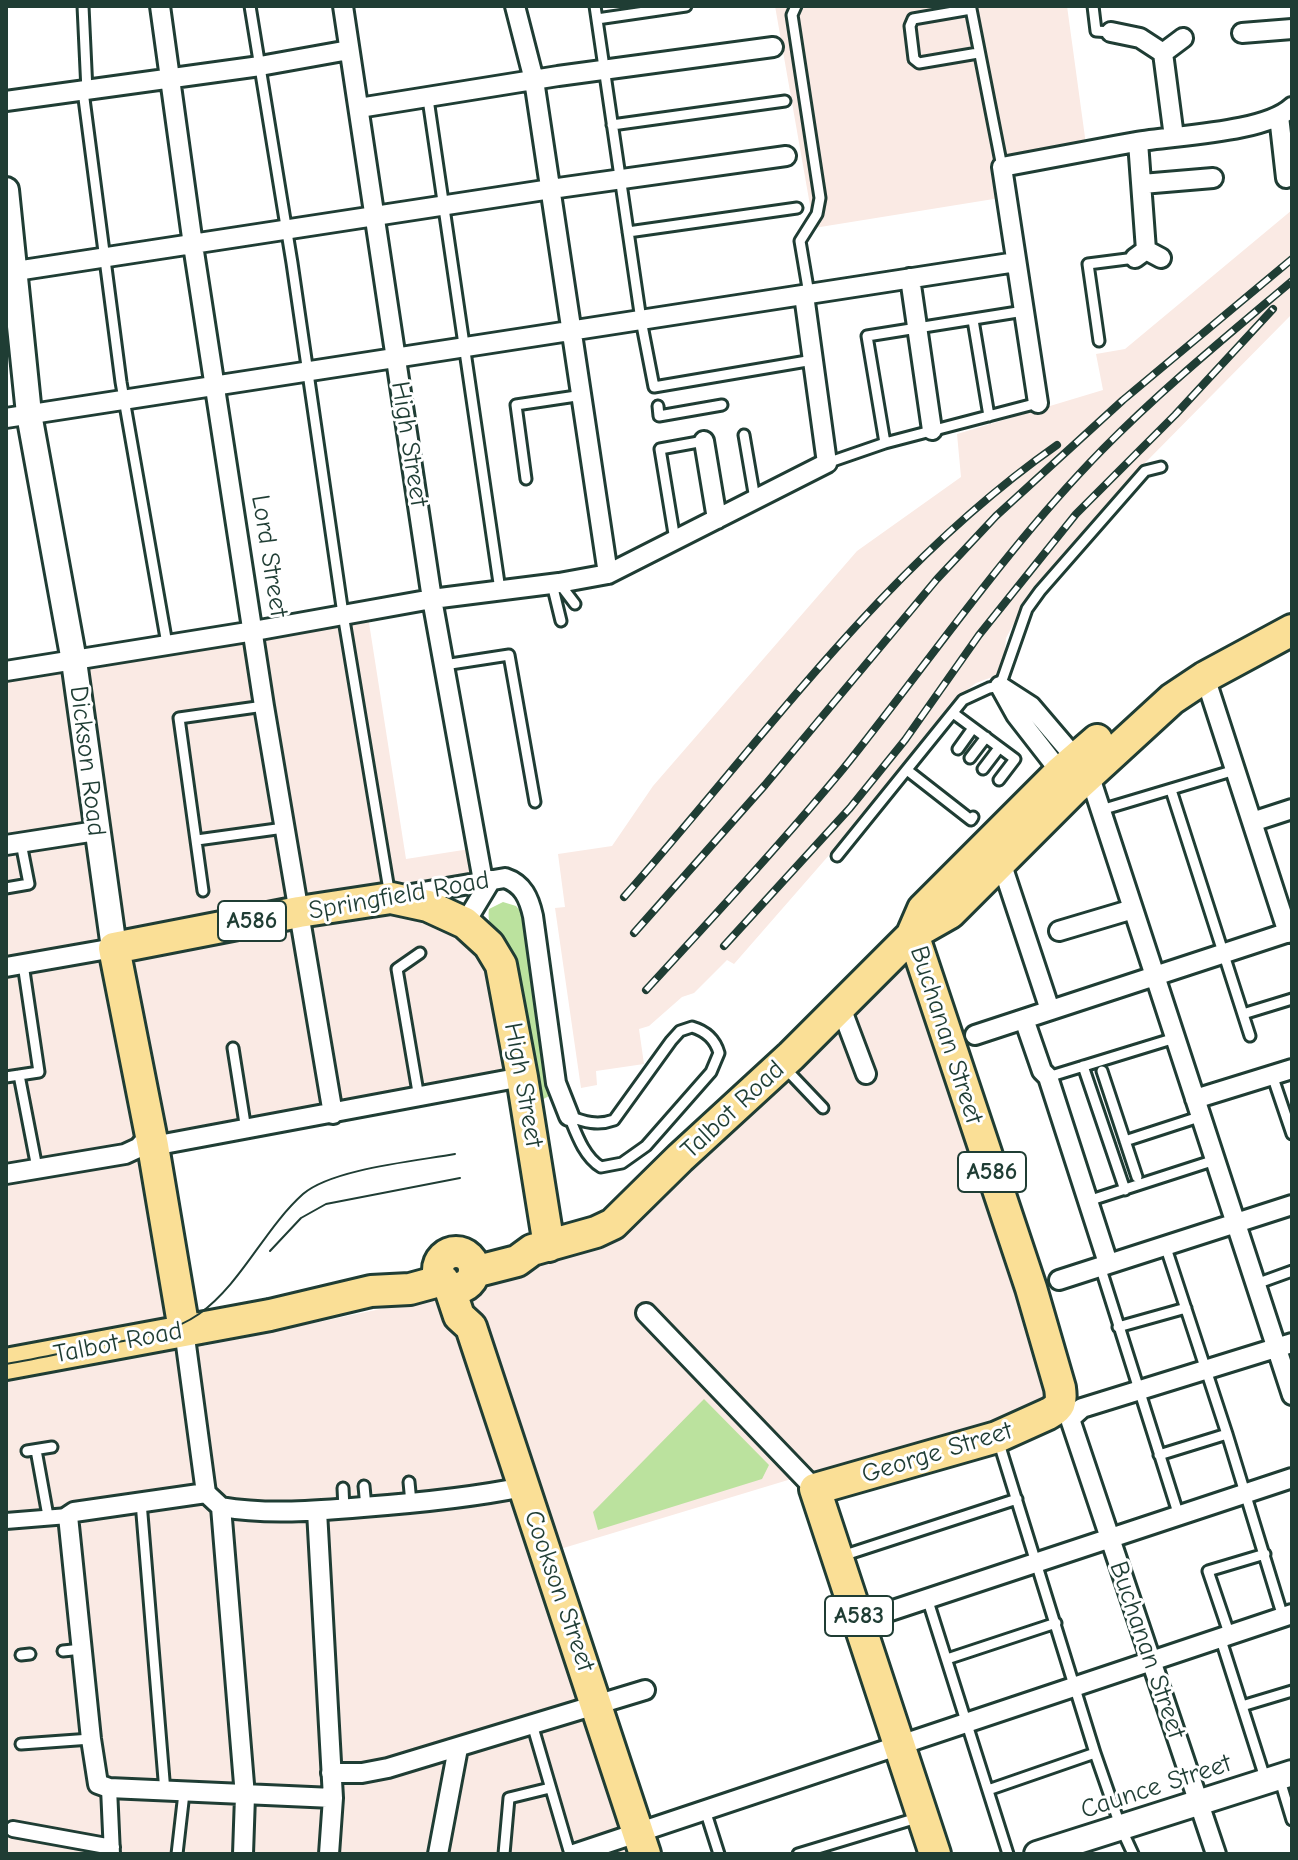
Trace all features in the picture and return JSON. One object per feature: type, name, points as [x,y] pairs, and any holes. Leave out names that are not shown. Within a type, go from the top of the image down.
[{"type":"main road","name":"Talbot Road","points":[[6,1364],[270,1315],[371,1291],[392,1276],[457,1273],[511,1246],[541,1248],[613,1224],[782,1064],[913,934],[923,909],[993,854],[1074,773],[1133,737],[1172,699],[1205,677],[1292,630]]},
{"type":"main road","name":"Springfield Road","points":[[114,948],[299,912],[391,898]]},
{"type":"main road","name":"High Street","points":[[391,898],[428,906],[465,923],[489,945],[498,959],[545,1213],[541,1248]]},
{"type":"main road","name":"Buchanan Street","points":[[913,934],[1031,1288],[1060,1388],[1062,1402],[1059,1415]]},
{"type":"main road","name":"Dickson Road","points":[[114,948],[152,1140],[184,1330]]},
{"type":"main road","points":[[545,1213],[583,1236]]},
{"type":"main road","name":"Cookson Street","points":[[457,1273],[459,1316],[471,1327],[642,1843]]},
{"type":"main road","name":"George Street","points":[[815,1489],[997,1437],[1059,1415]]},
{"type":"main road","name":"A583","points":[[815,1489],[935,1854]]},
{"type":"street","name":"Lord Street","points":[[160,6],[193,245],[264,706],[333,1114]]},
{"type":"street","name":"High Street","points":[[343,6],[432,599],[444,665],[494,880]]},
{"type":"street","points":[[515,6],[534,80],[608,574]]},
{"type":"street","points":[[1242,33],[1292,29]]},
{"type":"street","points":[[1111,32],[1140,38],[1163,53],[1174,137]]},
{"type":"street","points":[[1163,53],[1183,38]]},
{"type":"street","points":[[359,108],[773,47]]},
{"type":"street","points":[[6,101],[260,66],[349,50]]},
{"type":"street","points":[[1038,403],[1002,167],[1231,129],[1285,112],[1286,178]]},
{"type":"street","points":[[1138,142],[1148,255]]},
{"type":"street","points":[[16,271],[786,156]]},
{"type":"street","points":[[1142,184],[1213,178]]},
{"type":"street","name":"Dickson Road","points":[[6,190],[16,271],[18,416],[74,661],[114,948]]},
{"type":"street","points":[[18,416],[1016,262]]},
{"type":"street","points":[[910,278],[932,430]]},
{"type":"street","points":[[6,671],[432,599],[556,584],[608,574],[827,463],[806,294]]},
{"type":"street","points":[[704,441],[717,519]]},
{"type":"street","points":[[975,1035],[1290,932],[1205,677]]},
{"type":"street","points":[[1000,686],[1016,715],[1074,773],[1101,810],[1256,1284],[1284,1345],[1292,1395]]},
{"type":"street","points":[[1252,822],[1292,809]]},
{"type":"street","points":[[14,844],[96,831]]},
{"type":"street","points":[[993,854],[1050,1010]]},
{"type":"street","points":[[465,923],[494,880],[517,883],[530,902],[556,1083],[569,1116]]},
{"type":"street","name":"Springfield Road","points":[[391,898],[494,880]]},
{"type":"street","points":[[1059,931],[1133,909]]},
{"type":"street","name":"Springfield Road","points":[[15,966],[114,948]]},
{"type":"street","points":[[840,1005],[866,1074]]},
{"type":"street","points":[[1024,1019],[1042,1071],[1048,1077],[1088,1201],[1104,1265]]},
{"type":"street","points":[[1198,1108],[1292,1069]]},
{"type":"street","points":[[6,1174],[125,1154],[152,1140],[246,1130],[522,1077]]},
{"type":"street","points":[[1059,1280],[1292,1205]]},
{"type":"street","points":[[646,1313],[815,1489]]},
{"type":"street","points":[[184,1330],[206,1493],[221,1507],[317,1511],[411,1504],[523,1487]]},
{"type":"street","name":"George Street","points":[[1059,1415],[1072,1417],[1082,1408],[1284,1345]]},
{"type":"street","name":"Buchanan Street","points":[[1059,1415],[1110,1538],[1216,1854]]},
{"type":"street","points":[[860,1621],[1292,1478]]},
{"type":"street","points":[[6,1521],[68,1516],[74,1512],[206,1493]]},
{"type":"street","points":[[221,1507],[245,1796],[243,1854]]},
{"type":"street","points":[[317,1511],[333,1798],[329,1854]]},
{"type":"street","points":[[68,1516],[72,1650],[97,1780],[101,1787],[175,1793],[333,1798]]},
{"type":"street","points":[[572,1854],[642,1843],[705,1810],[1288,1616]]},
{"type":"street","points":[[331,1773],[362,1773],[388,1768],[645,1690]]},
{"type":"street","points":[[438,1854],[458,1748]]},
{"type":"street","name":"Caunce Street","points":[[1037,1854],[1279,1777]]},
{"type":"street","points":[[13,1829],[112,1850],[109,1788]]},
{"type":"lane","points":[[83,6],[85,91],[104,258],[124,400],[167,644]]},
{"type":"lane","points":[[250,6],[343,614],[391,898]]},
{"type":"lane","points":[[595,6],[654,389],[813,360]]},
{"type":"lane","points":[[597,19],[686,6]]},
{"type":"lane","points":[[796,6],[792,15],[820,198],[817,214],[800,241],[806,294]]},
{"type":"lane","points":[[1093,6],[1096,31],[1111,32]]},
{"type":"lane","points":[[978,53],[919,63],[914,59],[910,26],[913,19],[971,9],[1002,167]]},
{"type":"lane","points":[[428,99],[500,590]]},
{"type":"lane","points":[[612,125],[785,101]]},
{"type":"lane","points":[[628,232],[797,208]]},
{"type":"lane","points":[[1099,341],[1088,264],[1148,255]]},
{"type":"lane","points":[[885,443],[867,336],[1024,311]]},
{"type":"lane","points":[[973,320],[989,416]]},
{"type":"lane","points":[[526,479],[516,405],[583,395]]},
{"type":"lane","points":[[827,463],[885,443],[1038,403]]},
{"type":"lane","points":[[658,406],[659,416],[722,405]]},
{"type":"lane","points":[[744,435],[755,499]]},
{"type":"lane","points":[[675,540],[660,449],[704,441]]},
{"type":"lane","points":[[837,856],[963,700],[1000,686],[1027,609],[1040,591],[1145,471],[1161,467]]},
{"type":"lane","points":[[556,584],[575,604]]},
{"type":"lane","points":[[556,584],[561,621]]},
{"type":"lane","points":[[444,665],[509,655],[535,802]]},
{"type":"lane","points":[[203,891],[179,718],[264,706]]},
{"type":"lane","points":[[953,713],[1015,759],[999,780]]},
{"type":"lane","points":[[958,749],[973,728]]},
{"type":"lane","points":[[970,758],[986,737]]},
{"type":"lane","points":[[983,769],[999,748]]},
{"type":"lane","points":[[907,770],[971,820],[973,817]]},
{"type":"lane","points":[[1101,810],[1235,770]]},
{"type":"lane","points":[[1171,790],[1250,1036]]},
{"type":"lane","points":[[197,840],[286,827]]},
{"type":"lane","points":[[6,888],[29,884],[14,844]]},
{"type":"lane","points":[[419,1098],[397,969],[420,953]]},
{"type":"lane","points":[[6,1077],[39,1072],[15,966]]},
{"type":"lane","points":[[1243,1014],[1292,999]]},
{"type":"lane","points":[[692,1027],[701,1030],[717,1046],[719,1053],[711,1072],[646,1146],[622,1163],[601,1167],[594,1164],[579,1141],[569,1116],[600,1124],[614,1120],[680,1031],[692,1027]]},
{"type":"lane","points":[[1048,1077],[1175,1038]]},
{"type":"lane","points":[[233,1048],[246,1130]]},
{"type":"lane","points":[[782,1064],[823,1108]]},
{"type":"lane","points":[[1083,1066],[1125,1190]]},
{"type":"lane","points":[[1102,1071],[1137,1177]]},
{"type":"lane","points":[[19,1075],[37,1168]]},
{"type":"lane","points":[[1272,1075],[1292,1134]]},
{"type":"lane","points":[[1125,1141],[1198,1108]]},
{"type":"lane","points":[[1088,1201],[1215,1160]]},
{"type":"lane","points":[[1165,1245],[1288,1616]]},
{"type":"lane","points":[[1104,1265],[1118,1327],[1179,1516]]},
{"type":"lane","points":[[1256,1284],[1292,1271]]},
{"type":"lane","points":[[1118,1327],[1186,1308]]},
{"type":"lane","points":[[1159,1455],[1227,1434]]},
{"type":"lane","points":[[997,1437],[1095,1753],[1133,1854]]},
{"type":"lane","points":[[48,1516],[32,1451],[52,1447]]},
{"type":"lane","points":[[409,1482],[411,1504]]},
{"type":"lane","points":[[364,1486],[366,1507]]},
{"type":"lane","points":[[343,1488],[344,1509]]},
{"type":"lane","points":[[839,1557],[1017,1499]]},
{"type":"lane","points":[[141,1502],[175,1793],[177,1854]]},
{"type":"lane","points":[[1265,1554],[1208,1571],[1242,1706],[1279,1777],[1292,1820]]},
{"type":"lane","points":[[927,1598],[1008,1854]]},
{"type":"lane","points":[[947,1659],[1056,1623]]},
{"type":"lane","points":[[1242,1706],[1292,1691]]},
{"type":"lane","points":[[532,1724],[572,1854]]},
{"type":"lane","points":[[21,1744],[91,1739]]},
{"type":"lane","points":[[988,1790],[1095,1753]]},
{"type":"lane","points":[[504,1854],[509,1798],[550,1788]]},
{"type":"lane","points":[[705,1810],[719,1854]]},
{"type":"lane","points":[[798,1854],[923,1816]]},
{"type":"shaded area","points":[[775,6],[1067,6],[1087,152],[1002,167],[1006,197],[814,228]]},
{"type":"shaded area","points":[[1292,210],[1292,314],[1142,466],[1030,594],[1006,638],[1003,673],[976,683],[951,702],[899,775],[734,964],[727,960],[694,993],[682,997],[649,1026],[639,1029],[644,1064],[596,1071],[597,1085],[581,1088],[555,908],[565,907],[558,854],[612,846],[653,786],[857,551],[961,477],[957,434],[1103,390],[1096,354],[1125,349]]},
{"type":"shaded area","points":[[367,610],[406,859],[476,848],[483,881],[409,900],[482,938],[522,1077],[171,1147],[204,1346],[452,1294],[476,1312],[471,1290],[498,1271],[596,1232],[913,934],[1060,1388],[997,1437],[798,1477],[547,1553],[645,1854],[6,1854],[6,670]]},
{"type":"green space","points":[[503,902],[516,906],[527,918],[549,1096],[538,1102],[531,1036],[521,986],[489,917],[489,909]]},
{"type":"green space","points":[[704,1399],[769,1465],[762,1479],[598,1530],[593,1512]]},
{"type":"tram line","points":[[6,1364],[136,1338],[175,1327],[199,1314],[228,1287],[276,1223],[303,1194],[316,1185],[375,1167],[455,1154]]},
{"type":"tram line","points":[[270,1251],[301,1218],[326,1204],[460,1178]]},
{"type":"railway","points":[[634,933],[765,785],[937,579],[996,516],[1123,400],[1292,259]]},
{"type":"railway","points":[[646,990],[843,769],[1001,566],[1067,487],[1148,406],[1292,281]]},
{"type":"railway","points":[[724,946],[850,808],[905,740],[979,635],[1076,514],[1175,415],[1273,309]]},
{"type":"railway","points":[[624,897],[880,600],[994,493],[1057,445]]}]
